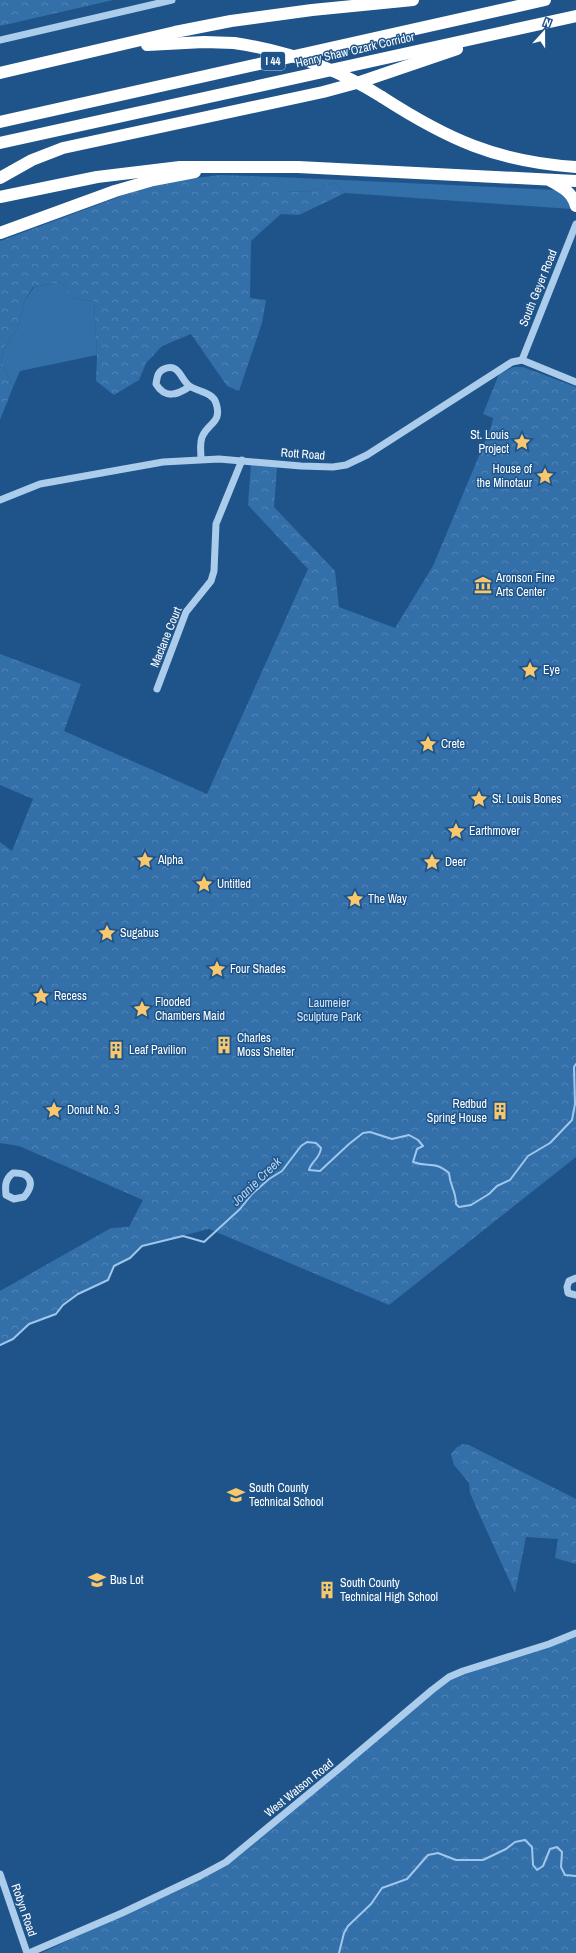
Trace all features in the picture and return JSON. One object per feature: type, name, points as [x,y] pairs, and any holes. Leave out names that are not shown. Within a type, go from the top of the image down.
[{"type":"highway","points":[[0,72],[120,46],[175,32],[258,17],[412,0]]},
{"type":"highway","name":"Henry Shaw Ozark Corridor","points":[[0,122],[545,0]]},
{"type":"highway","name":"Henry Shaw Ozark Corridor","points":[[0,144],[576,16]]},
{"type":"highway","points":[[0,178],[32,160],[63,148],[360,82],[501,33]]},
{"type":"highway","points":[[120,46],[204,42],[234,43],[283,52],[309,60],[340,73],[428,126],[478,149],[531,163],[573,166]]},
{"type":"highway","points":[[1,196],[123,173],[180,167],[298,167],[576,181]]},
{"type":"highway","points":[[0,233],[115,191],[153,180],[214,167]]},
{"type":"highway","points":[[548,180],[568,192],[572,196],[576,206]]},
{"type":"street","points":[[0,40],[172,0]]},
{"type":"street","name":"South Geyer Road","points":[[522,360],[576,224]]},
{"type":"street","points":[[522,360],[576,382]]},
{"type":"street","name":"Rott Road","points":[[0,500],[40,484],[64,478],[163,462],[201,459],[242,460],[317,467],[333,467],[354,462],[507,364],[522,360]]},
{"type":"street","points":[[189,387],[178,393],[170,395],[164,394],[156,384],[156,377],[159,372],[170,368],[180,372],[189,387],[209,394],[216,401],[218,413],[215,422],[203,434],[201,443],[201,459]]},
{"type":"street","name":"Maclane Court","points":[[157,689],[186,612],[211,581],[214,570],[216,524],[242,460]]},
{"type":"street","points":[[576,1278],[569,1281],[567,1287],[568,1293],[576,1295]]},
{"type":"street","name":"West Watson Road","points":[[28,1953],[122,1913],[226,1862],[449,1677],[463,1671],[549,1644],[576,1633]]},
{"type":"street","name":"Robyn Road","points":[[0,1874],[28,1953]]},
{"type":"green space","points":[[0,0],[113,0],[0,26]]},
{"type":"green space","points":[[220,175],[278,177],[284,192],[314,191],[334,182],[345,193],[299,215],[281,214],[251,241],[250,298],[266,300],[262,323],[239,391],[227,386],[191,334],[162,346],[146,363],[139,380],[114,395],[96,381],[97,355],[94,301],[70,298],[62,282],[33,287],[24,302],[17,330],[6,344],[1,360],[13,387],[0,420],[0,241],[140,189],[181,180]]},
{"type":"green space","points":[[278,177],[557,190],[565,194],[572,209],[345,193],[334,182],[314,191],[283,192]]},
{"type":"green space","points":[[62,282],[70,298],[94,301],[97,355],[20,371],[13,387],[1,360],[6,344],[17,330],[24,302],[34,287]]},
{"type":"green space","name":"Laumeier Sculpture Park","points":[[514,367],[523,367],[576,387],[576,1157],[389,1305],[209,1229],[142,1246],[130,1258],[114,1266],[108,1280],[78,1294],[63,1305],[56,1314],[29,1324],[13,1339],[0,1345],[0,1291],[111,1228],[129,1227],[143,1200],[19,1146],[0,1143],[0,842],[12,851],[33,799],[0,785],[0,654],[81,684],[64,731],[207,794],[308,569],[248,505],[251,465],[277,467],[274,507],[335,571],[339,607],[395,628],[433,566],[491,427],[493,418],[483,414],[499,374]]},
{"type":"green space","points":[[463,1444],[469,1445],[576,1499],[576,1564],[555,1558],[558,1539],[526,1537],[515,1593],[470,1493],[469,1483],[454,1465],[451,1454],[457,1447]]},
{"type":"green space","points":[[576,1633],[576,1953],[42,1953],[218,1867],[442,1682]]},
{"type":"waterway","name":"Joanie Creek","points":[[0,1345],[13,1339],[29,1324],[56,1314],[63,1305],[78,1294],[108,1280],[114,1266],[130,1258],[142,1246],[183,1236],[204,1242],[240,1209],[252,1194],[269,1179],[282,1171],[301,1146],[307,1142],[316,1143],[321,1148],[319,1155],[309,1170],[320,1171],[363,1133],[370,1132],[392,1139],[409,1135],[418,1140],[423,1146],[417,1149],[413,1162],[418,1164],[435,1165],[444,1169],[449,1173],[456,1204],[459,1207],[471,1205],[489,1194],[497,1186],[510,1180],[528,1156],[550,1143],[572,1120],[575,1104],[574,1067],[576,1064]]},
{"type":"waterway","points":[[339,1953],[344,1933],[348,1926],[371,1904],[382,1888],[407,1879],[428,1855],[438,1853],[456,1860],[483,1860],[506,1849],[515,1842],[525,1840],[532,1847],[533,1865],[537,1870],[543,1866],[550,1849],[557,1847],[562,1852],[561,1867],[565,1875],[576,1876]]},
{"type":"place","name":"St. Louis Project","points":[[522,442]]},
{"type":"place","name":"House of the Minotaur","points":[[545,476]]},
{"type":"place","name":"Aronson Fine Arts Center","points":[[483,585]]},
{"type":"place","name":"Eye","points":[[530,670]]},
{"type":"place","name":"Crete","points":[[428,744]]},
{"type":"place","name":"St. Louis Bones","points":[[479,799]]},
{"type":"place","name":"Earthmover","points":[[456,831]]},
{"type":"place","name":"Alpha","points":[[145,860]]},
{"type":"place","name":"Deer","points":[[432,862]]},
{"type":"place","name":"Untitled","points":[[204,884]]},
{"type":"place","name":"The Way","points":[[355,899]]},
{"type":"place","name":"Sugabus","points":[[107,933]]},
{"type":"place","name":"Four Shades","points":[[217,969]]},
{"type":"place","name":"Recess","points":[[41,996]]},
{"type":"place","name":"Flooded Chambers Maid","points":[[142,1009]]},
{"type":"place","name":"Charles Moss Shelter","points":[[224,1045]]},
{"type":"place","name":"Leaf Pavilion","points":[[116,1050]]},
{"type":"place","name":"Donut No. 3","points":[[54,1110]]},
{"type":"place","name":"Redbud Spring House","points":[[500,1111]]},
{"type":"place","name":"South County Technical School","points":[[236,1495]]},
{"type":"place","name":"Bus Lot","points":[[97,1580]]},
{"type":"place","name":"South County Technical High School","points":[[327,1590]]}]
